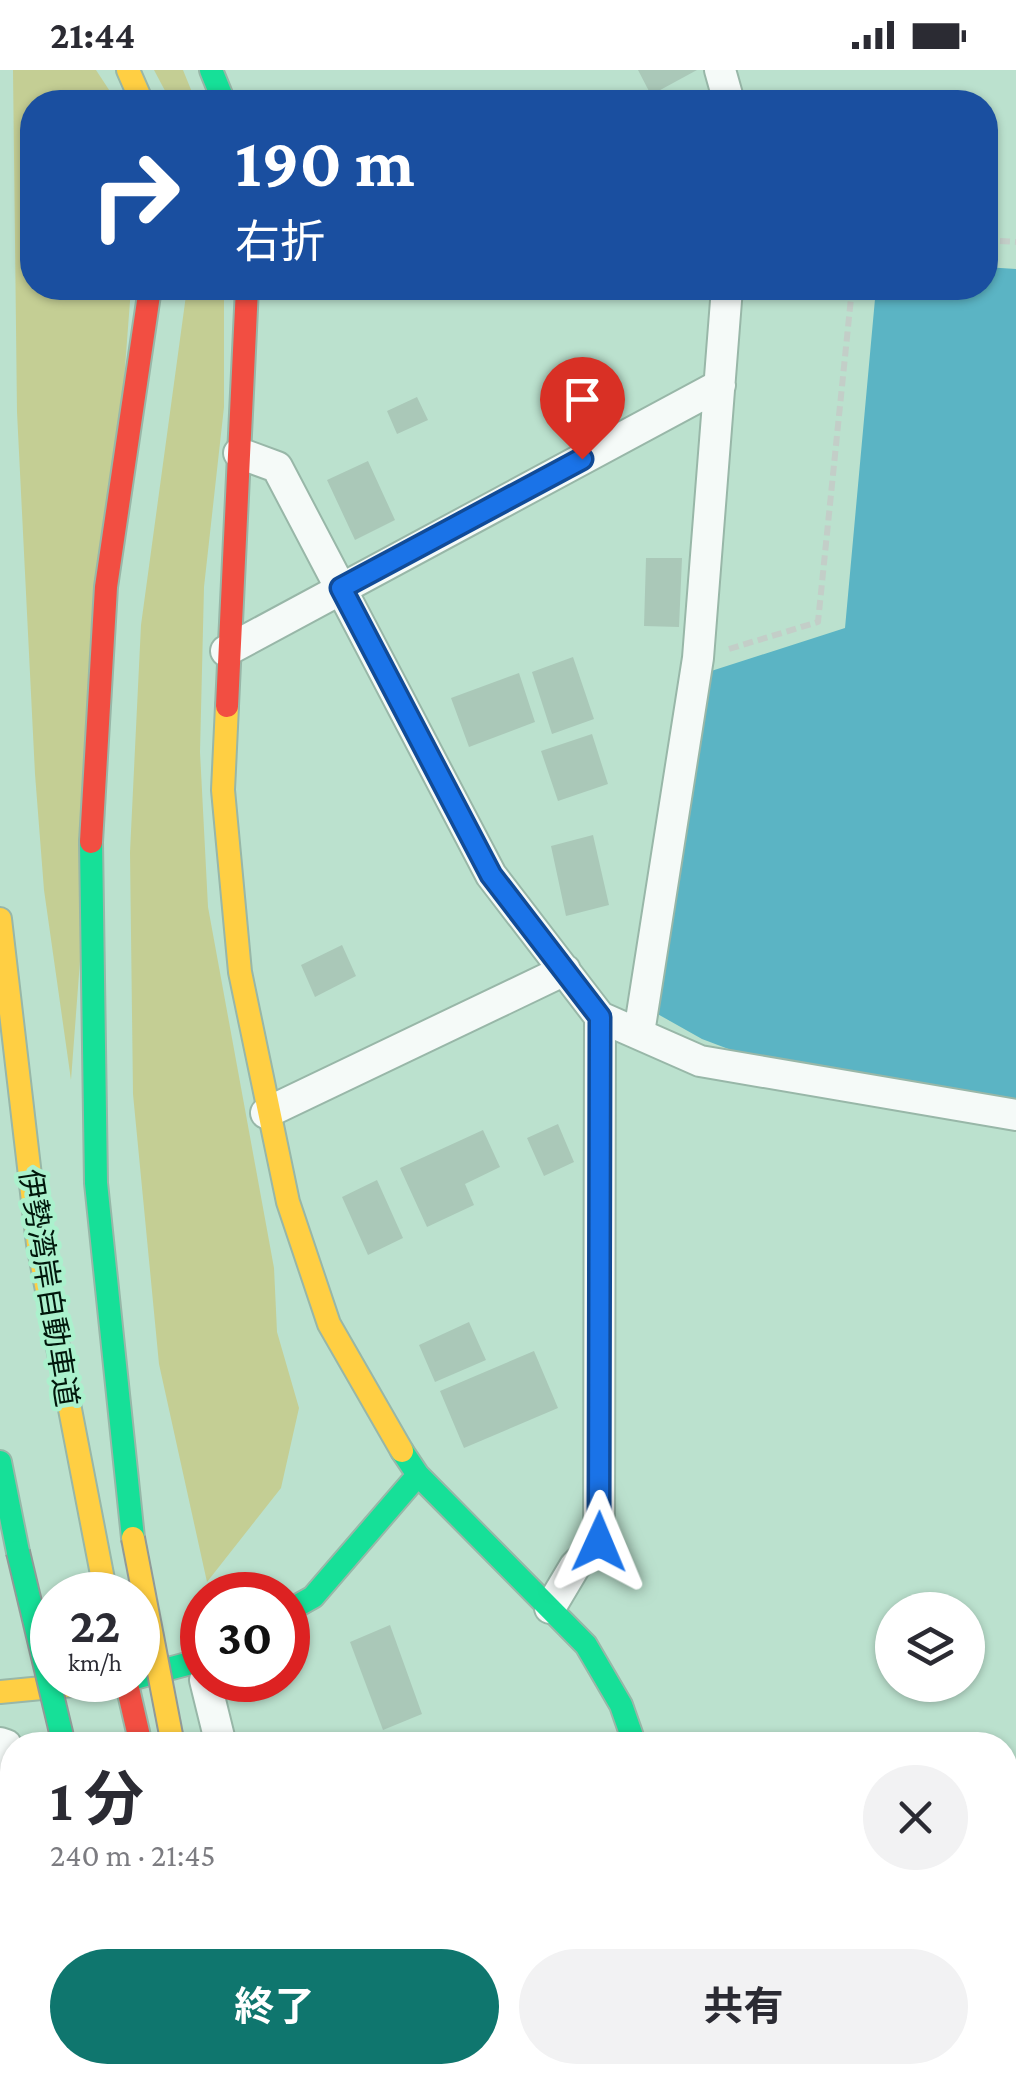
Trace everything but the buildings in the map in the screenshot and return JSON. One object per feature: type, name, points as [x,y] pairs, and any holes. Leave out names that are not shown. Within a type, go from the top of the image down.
[{"type":"main road","points":[[148,300],[106,585],[88,865],[92,1129],[109,1375],[133,1538],[170,1732]]},
{"type":"main road","points":[[246,300],[226,652],[223,790],[240,972],[266,1113],[288,1202],[329,1324],[418,1475],[586,1646],[621,1705],[631,1732]]},
{"type":"main road","name":"伊勢湾岸自動車道","points":[[0,919],[38,1244],[101,1572]]},
{"type":"main road","points":[[0,1462],[61,1732]]},
{"type":"main road","points":[[310,1599],[418,1475]]},
{"type":"main road","points":[[0,1692],[30,1689]]},
{"type":"main road","points":[[131,1702],[139,1732]]},
{"type":"street","points":[[639,1033],[698,658],[726,300]]},
{"type":"street","points":[[226,652],[720,385]]},
{"type":"street","points":[[239,453],[277,466],[491,875],[600,1017],[700,1060],[1016,1114]]},
{"type":"street","points":[[266,1113],[566,970]]},
{"type":"street","points":[[550,1608],[575,1566],[599,1542],[600,1017]]},
{"type":"street","points":[[211,1702],[218,1732]]},
{"type":"path","points":[[698,658],[818,622],[851,300]]},
{"type":"green space","points":[[13,70],[96,70],[109,90],[20,90],[20,300],[130,300],[71,1080],[44,890],[17,412]]},
{"type":"green space","points":[[154,70],[183,70],[191,90],[165,90]]},
{"type":"green space","points":[[185,300],[224,300],[224,407],[204,587],[200,752],[208,907],[274,1268],[277,1332],[299,1408],[281,1488],[215,1572],[205,1572],[159,1364],[133,1094],[130,852],[141,625]]},
{"type":"water","points":[[998,268],[1016,269],[1016,1099],[747,1056],[702,1039],[654,1012],[705,673],[845,628],[875,300],[998,300]]},
{"type":"traffic: fast","points":[[211,70],[219,90]]},
{"type":"traffic: fast","points":[[91,842],[96,1183],[133,1538]]},
{"type":"traffic: fast","points":[[402,1451],[418,1475],[586,1645],[621,1705],[630,1732]]},
{"type":"traffic: fast","points":[[0,1462],[18,1552]]},
{"type":"traffic: fast","points":[[310,1599],[418,1475]]},
{"type":"traffic: fast","points":[[18,1552],[61,1732]]},
{"type":"traffic: fast","points":[[160,1671],[180,1666]]},
{"type":"traffic: slow","points":[[128,70],[137,90]]},
{"type":"traffic: slow","points":[[227,706],[223,790],[240,972],[288,1202],[329,1324],[402,1451]]},
{"type":"traffic: slow","points":[[0,919],[38,1244],[102,1572]]},
{"type":"traffic: slow","points":[[133,1538],[170,1732]]},
{"type":"traffic: slow","points":[[0,1692],[30,1689]]},
{"type":"traffic: jam","points":[[91,842],[106,587],[148,300]]},
{"type":"traffic: jam","points":[[227,706],[246,300]]},
{"type":"traffic: jam","points":[[131,1702],[138,1732]]},
{"type":"route","points":[[582,459],[341,588],[491,875],[600,1017],[599,1542]]}]
